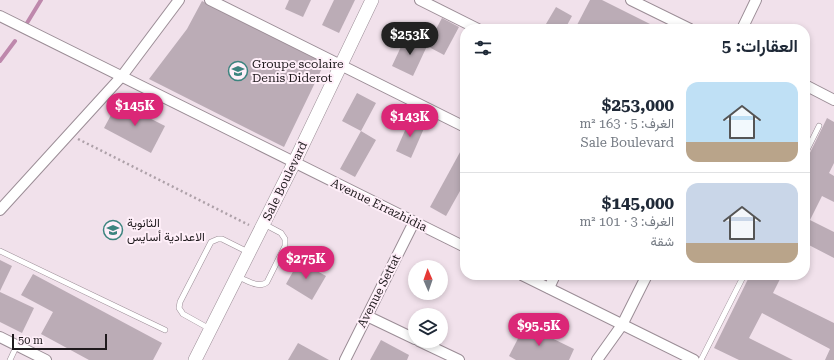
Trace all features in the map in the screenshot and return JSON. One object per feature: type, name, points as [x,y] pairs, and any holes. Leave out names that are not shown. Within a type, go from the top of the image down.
[{"type":"street","points":[[0,210],[122,76],[179,0]]},
{"type":"street","points":[[210,0],[460,124]]},
{"type":"street","name":"Sale Boulevard","points":[[195,360],[294,163],[372,0]]},
{"type":"street","points":[[420,0],[468,24]]},
{"type":"street","points":[[631,0],[673,24]]},
{"type":"street","points":[[744,24],[756,0]]},
{"type":"street","name":"Avenue Errazhidia","points":[[0,16],[460,245]]},
{"type":"street","points":[[810,88],[834,100]]},
{"type":"street","name":"Avenue Settat","points":[[345,360],[414,222]]},
{"type":"street","points":[[532,280],[694,360]]},
{"type":"street","points":[[549,288],[553,280]]},
{"type":"street","points":[[597,360],[622,325],[645,280]]},
{"type":"street","points":[[367,316],[408,336]]},
{"type":"street","points":[[0,337],[46,360]]},
{"type":"street","points":[[434,348],[459,360]]},
{"type":"lane","points":[[810,144],[819,126]]},
{"type":"lane","points":[[237,276],[258,285],[263,285],[267,282],[285,246],[286,239],[281,233],[262,227]]},
{"type":"lane","points":[[210,329],[180,312],[180,302],[212,242],[222,239],[249,252]]},
{"type":"lane","points":[[0,251],[165,330]]},
{"type":"lane","points":[[701,360],[741,280]]},
{"type":"lane","points":[[10,360],[17,345]]},
{"type":"path","points":[[69,134],[262,227]]},
{"type":"building","points":[[289,0],[311,0],[303,17],[285,9]]},
{"type":"building","points":[[334,0],[355,0],[339,33],[322,25]]},
{"type":"building","points":[[590,0],[602,0],[650,24],[578,24]]},
{"type":"building","name":"Groupe scolaire Denis Diderot","points":[[202,1],[325,62],[284,147],[149,79],[187,29]]},
{"type":"building","points":[[556,7],[572,16],[568,24],[546,24]]},
{"type":"building","points":[[442,18],[459,27],[444,55],[427,46]]},
{"type":"building","points":[[406,36],[427,46],[413,76],[392,66]]},
{"type":"building","points":[[357,93],[376,103],[361,131],[342,121]]},
{"type":"building","points":[[118,102],[165,126],[151,153],[104,128]]},
{"type":"building","points":[[827,118],[834,122],[834,163],[829,173],[834,176],[834,202],[822,196],[810,220],[810,153]]},
{"type":"building","points":[[410,119],[425,126],[411,158],[396,151]]},
{"type":"building","points":[[361,131],[376,140],[355,177],[340,169]]},
{"type":"building","points":[[460,152],[460,191],[446,216],[430,207]]},
{"type":"building","points":[[810,220],[834,232],[834,258],[810,246]]},
{"type":"building","points":[[0,260],[12,266],[0,291]]},
{"type":"building","points":[[299,261],[326,276],[312,300],[286,284]]},
{"type":"building","points":[[33,274],[162,343],[153,360],[89,360],[41,334],[53,312],[21,295]]},
{"type":"building","points":[[748,280],[780,280],[773,293],[834,323],[834,360],[825,360],[830,349],[762,313],[749,338],[793,360],[739,360],[714,348]]},
{"type":"building","points":[[0,292],[34,308],[22,333],[0,322]]},
{"type":"building","points":[[525,325],[574,349],[569,360],[516,360],[509,356]]},
{"type":"building","points":[[381,340],[409,355],[407,360],[370,360]]},
{"type":"building","points":[[298,343],[329,360],[288,360]]},
{"type":"waterway","points":[[27,23],[41,0]]},
{"type":"waterway","points":[[0,61],[15,41]]},
{"type":"place","name":"Groupe scolaire Denis Diderot","points":[[238,71]]},
{"type":"place","name":"الثانوية الاعدادية أسايس","points":[[113,230]]}]
